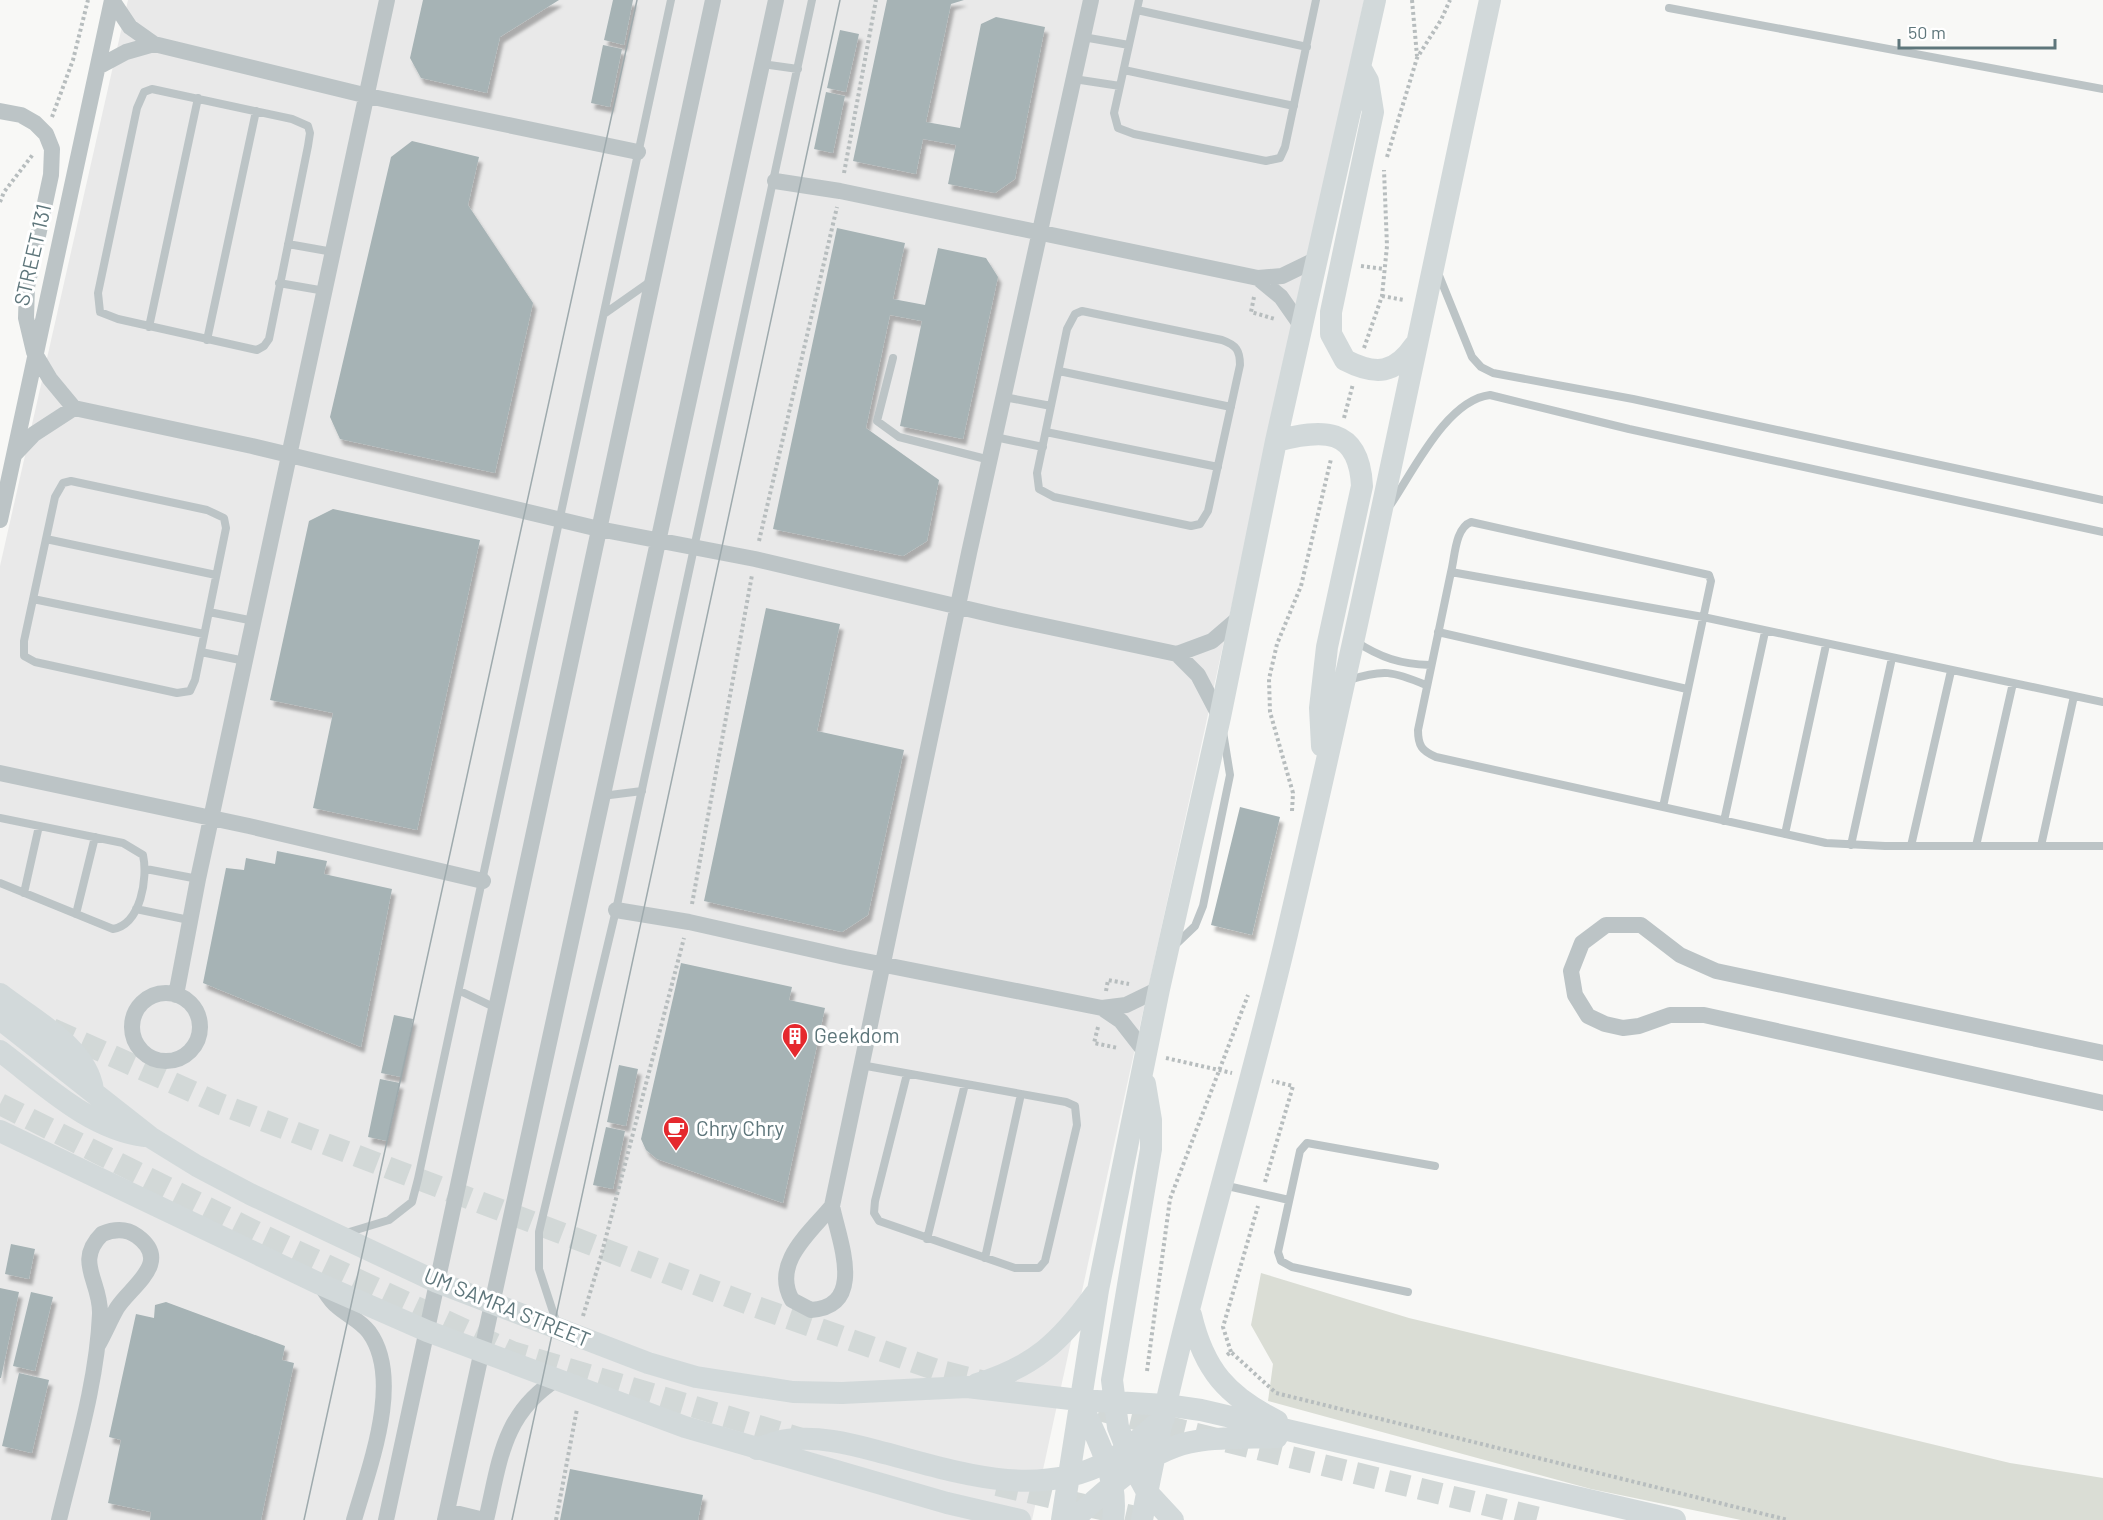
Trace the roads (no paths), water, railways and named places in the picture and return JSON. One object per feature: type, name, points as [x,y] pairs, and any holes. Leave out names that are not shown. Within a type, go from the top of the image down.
[{"type":"street","points":[[112,0],[130,27],[154,45],[368,96],[638,152]]},
{"type":"street","name":"STREET 131","points":[[0,520],[34,352],[99,67],[112,0]]},
{"type":"street","points":[[176,994],[189,920],[387,0]]},
{"type":"street","points":[[386,1520],[713,0]]},
{"type":"street","points":[[557,1379],[528,1401],[507,1434],[485,1520],[446,1516],[490,1304],[776,0]]},
{"type":"street","points":[[832,1206],[795,1249],[790,1257],[785,1279],[792,1300],[811,1311],[832,1305],[840,1297],[844,1287],[845,1264],[832,1206],[958,606],[1091,0]]},
{"type":"street","points":[[1062,1520],[1098,1290],[1166,954],[1220,717],[1276,441],[1375,0]]},
{"type":"street","points":[[1138,1458],[1165,1411],[1286,938],[1354,640],[1415,344],[1490,0]]},
{"type":"street","points":[[99,67],[126,52],[154,45]]},
{"type":"street","points":[[1360,68],[1368,81],[1373,112],[1331,312],[1331,334],[1346,360],[1375,370],[1392,368],[1406,358],[1415,344]]},
{"type":"street","points":[[0,111],[21,115],[35,123],[46,135],[52,149],[51,175],[26,303],[28,334],[34,352],[50,379],[74,408],[290,455],[562,521],[658,538],[1177,654],[1212,641],[1240,617]]},
{"type":"street","points":[[775,182],[840,191],[1258,278],[1288,274],[1317,259]]},
{"type":"street","points":[[1258,278],[1281,297],[1302,327]]},
{"type":"street","points":[[14,455],[34,434],[74,408]]},
{"type":"street","points":[[1276,441],[1311,432],[1328,433],[1343,440],[1355,453],[1361,469],[1362,486],[1323,677],[1321,728],[1325,769]]},
{"type":"street","points":[[1177,654],[1202,682],[1220,717]]},
{"type":"street","points":[[0,773],[212,818],[483,881]]},
{"type":"street","points":[[616,910],[688,922],[1102,1008],[1126,1005],[1159,989]]},
{"type":"street","points":[[2103,1053],[1716,971],[1680,955],[1641,925],[1606,925],[1582,944],[1571,971],[1575,995],[1588,1016],[1605,1024],[1623,1028],[1639,1026],[1670,1015],[1704,1015],[2103,1103]]},
{"type":"street","points":[[167,993],[176,994],[192,1005],[197,1013],[200,1032],[197,1041],[184,1055],[166,1061],[148,1056],[136,1041],[133,1032],[136,1013],[148,999],[167,993]]},
{"type":"street","points":[[0,994],[75,1052],[87,1068],[93,1090]]},
{"type":"street","points":[[1102,1008],[1121,1021],[1144,1062],[1151,1120],[1151,1149],[1113,1367],[1114,1404],[1118,1427],[1138,1458],[1147,1492],[1142,1520]]},
{"type":"street","name":"UM SAMRA STREET","points":[[0,1019],[150,1137],[174,1153],[252,1195],[340,1234],[438,1282],[490,1304],[648,1363],[696,1377],[744,1387],[842,1394],[967,1387],[1165,1411],[1201,1410],[1302,1435]]},
{"type":"street","points":[[0,1051],[97,1121],[125,1133],[150,1137]]},
{"type":"street","points":[[0,1131],[320,1284],[427,1331],[685,1427],[947,1503],[1020,1520]]},
{"type":"street","points":[[59,1520],[98,1346],[98,1294],[88,1265],[88,1254],[102,1234],[121,1230],[131,1232],[147,1245],[151,1254],[150,1266],[145,1278],[117,1308],[98,1346]]},
{"type":"street","points":[[320,1284],[335,1305],[370,1332],[384,1383],[383,1419],[354,1520]]},
{"type":"street","points":[[967,1387],[999,1377],[1040,1356],[1058,1341],[1098,1290]]},
{"type":"street","points":[[1190,1310],[1197,1339],[1209,1366],[1237,1398],[1302,1435]]},
{"type":"street","points":[[1079,1400],[1110,1473],[1113,1520]]},
{"type":"street","points":[[757,1449],[784,1440],[813,1438],[846,1443],[994,1479],[1035,1482],[1110,1473],[1138,1458],[1195,1441],[1302,1435],[1675,1520]]},
{"type":"street","points":[[1073,1520],[1110,1473]]},
{"type":"street","points":[[1147,1492],[1173,1520]]},
{"type":"street","points":[[947,1503],[974,1520]]},
{"type":"lane","points":[[340,1234],[389,1220],[412,1202],[562,521],[671,0]]},
{"type":"lane","points":[[568,1333],[539,1269],[539,1232],[616,910],[775,182],[812,0]]},
{"type":"lane","points":[[1139,0],[1114,113],[1119,128],[1134,134],[1266,161],[1280,158],[1283,153],[1316,0]]},
{"type":"lane","points":[[1669,8],[2103,89]]},
{"type":"lane","points":[[1137,10],[1307,46]]},
{"type":"lane","points":[[1083,38],[1129,45]]},
{"type":"lane","points":[[762,64],[798,69]]},
{"type":"lane","points":[[1124,70],[1294,106]]},
{"type":"lane","points":[[1074,79],[1120,86]]},
{"type":"lane","points":[[161,90],[256,111],[302,121],[308,126],[310,133],[269,339],[264,346],[249,350],[149,327],[100,312],[97,305],[137,108],[144,92],[161,90]]},
{"type":"lane","points":[[149,327],[198,98]]},
{"type":"lane","points":[[207,340],[256,111]]},
{"type":"lane","points":[[288,244],[334,252]]},
{"type":"lane","points":[[1433,260],[1467,347],[1481,368],[1493,373],[1634,399],[2103,500]]},
{"type":"lane","points":[[604,314],[651,280]]},
{"type":"lane","points":[[279,283],[325,291]]},
{"type":"lane","points":[[1082,311],[1222,340],[1236,347],[1240,354],[1240,365],[1206,517],[1200,524],[1191,526],[1045,493],[1039,489],[1037,482],[1042,447],[1059,370],[1067,329],[1075,314],[1082,311]]},
{"type":"lane","points":[[893,358],[877,421],[899,437],[990,460]]},
{"type":"lane","points":[[1059,370],[1231,407]]},
{"type":"lane","points":[[1377,524],[1447,421],[1464,404],[1477,396],[1490,394],[1629,429],[2103,532]]},
{"type":"lane","points":[[1004,397],[1051,406]]},
{"type":"lane","points":[[1046,432],[1218,466]]},
{"type":"lane","points":[[995,437],[1042,447]]},
{"type":"lane","points":[[77,481],[217,513],[224,518],[226,528],[216,575],[193,686],[184,693],[35,662],[24,656],[23,649],[46,539],[58,489],[63,483],[77,481]]},
{"type":"lane","points":[[1663,807],[1711,581],[1705,573],[1471,522],[1465,524],[1461,530],[1451,572],[1418,730],[1418,744],[1425,752],[1436,757],[1826,843],[1911,846],[2103,846]]},
{"type":"lane","points":[[46,539],[216,575]]},
{"type":"lane","points":[[1451,572],[1703,617],[1826,645],[2103,702]]},
{"type":"lane","points":[[33,599],[204,634]]},
{"type":"lane","points":[[209,612],[254,621]]},
{"type":"lane","points":[[1438,632],[1687,689]]},
{"type":"lane","points":[[1724,821],[1765,632]]},
{"type":"lane","points":[[1354,640],[1385,659],[1397,663],[1430,665]]},
{"type":"lane","points":[[1785,834],[1826,645]]},
{"type":"lane","points":[[201,652],[246,661]]},
{"type":"lane","points":[[1851,845],[1892,658]]},
{"type":"lane","points":[[1911,846],[1951,670]]},
{"type":"lane","points":[[1345,681],[1381,671],[1395,673],[1426,685]]},
{"type":"lane","points":[[1976,846],[2013,683]]},
{"type":"lane","points":[[2041,846],[2074,696]]},
{"type":"lane","points":[[602,796],[642,791]]},
{"type":"lane","points":[[0,818],[94,837],[135,848],[143,855],[146,869],[136,909],[122,927],[113,929],[0,883]]},
{"type":"lane","points":[[24,893],[39,826]]},
{"type":"lane","points":[[76,914],[94,837]]},
{"type":"lane","points":[[146,869],[198,879]]},
{"type":"lane","points":[[136,909],[189,920]]},
{"type":"lane","points":[[459,991],[496,1008]]},
{"type":"lane","points":[[861,1065],[1066,1102],[1074,1106],[1077,1125],[1045,1261],[1039,1268],[1016,1268],[879,1221],[874,1213],[907,1074]]},
{"type":"lane","points":[[927,1239],[965,1084]]},
{"type":"lane","points":[[985,1258],[1021,1094]]},
{"type":"lane","points":[[1408,1292],[1292,1267],[1281,1261],[1278,1252],[1300,1151],[1307,1143],[1434,1166]]},
{"type":"lane","points":[[1223,1185],[1289,1200]]},
{"type":"tunnel","points":[[52,1029],[220,1104],[754,1306],[937,1370],[989,1383]]},
{"type":"tunnel","points":[[0,1104],[264,1236],[512,1352],[805,1440]]},
{"type":"tunnel","points":[[1099,1410],[1547,1520]]},
{"type":"tunnel","points":[[997,1485],[1149,1520]]},
{"type":"tram line","points":[[304,1520],[637,0]]},
{"type":"tram line","points":[[512,1520],[840,0]]},
{"type":"place","name":"Geekdom","points":[[795,1059]]},
{"type":"place","name":"Chry Chry","points":[[676,1152]]}]
